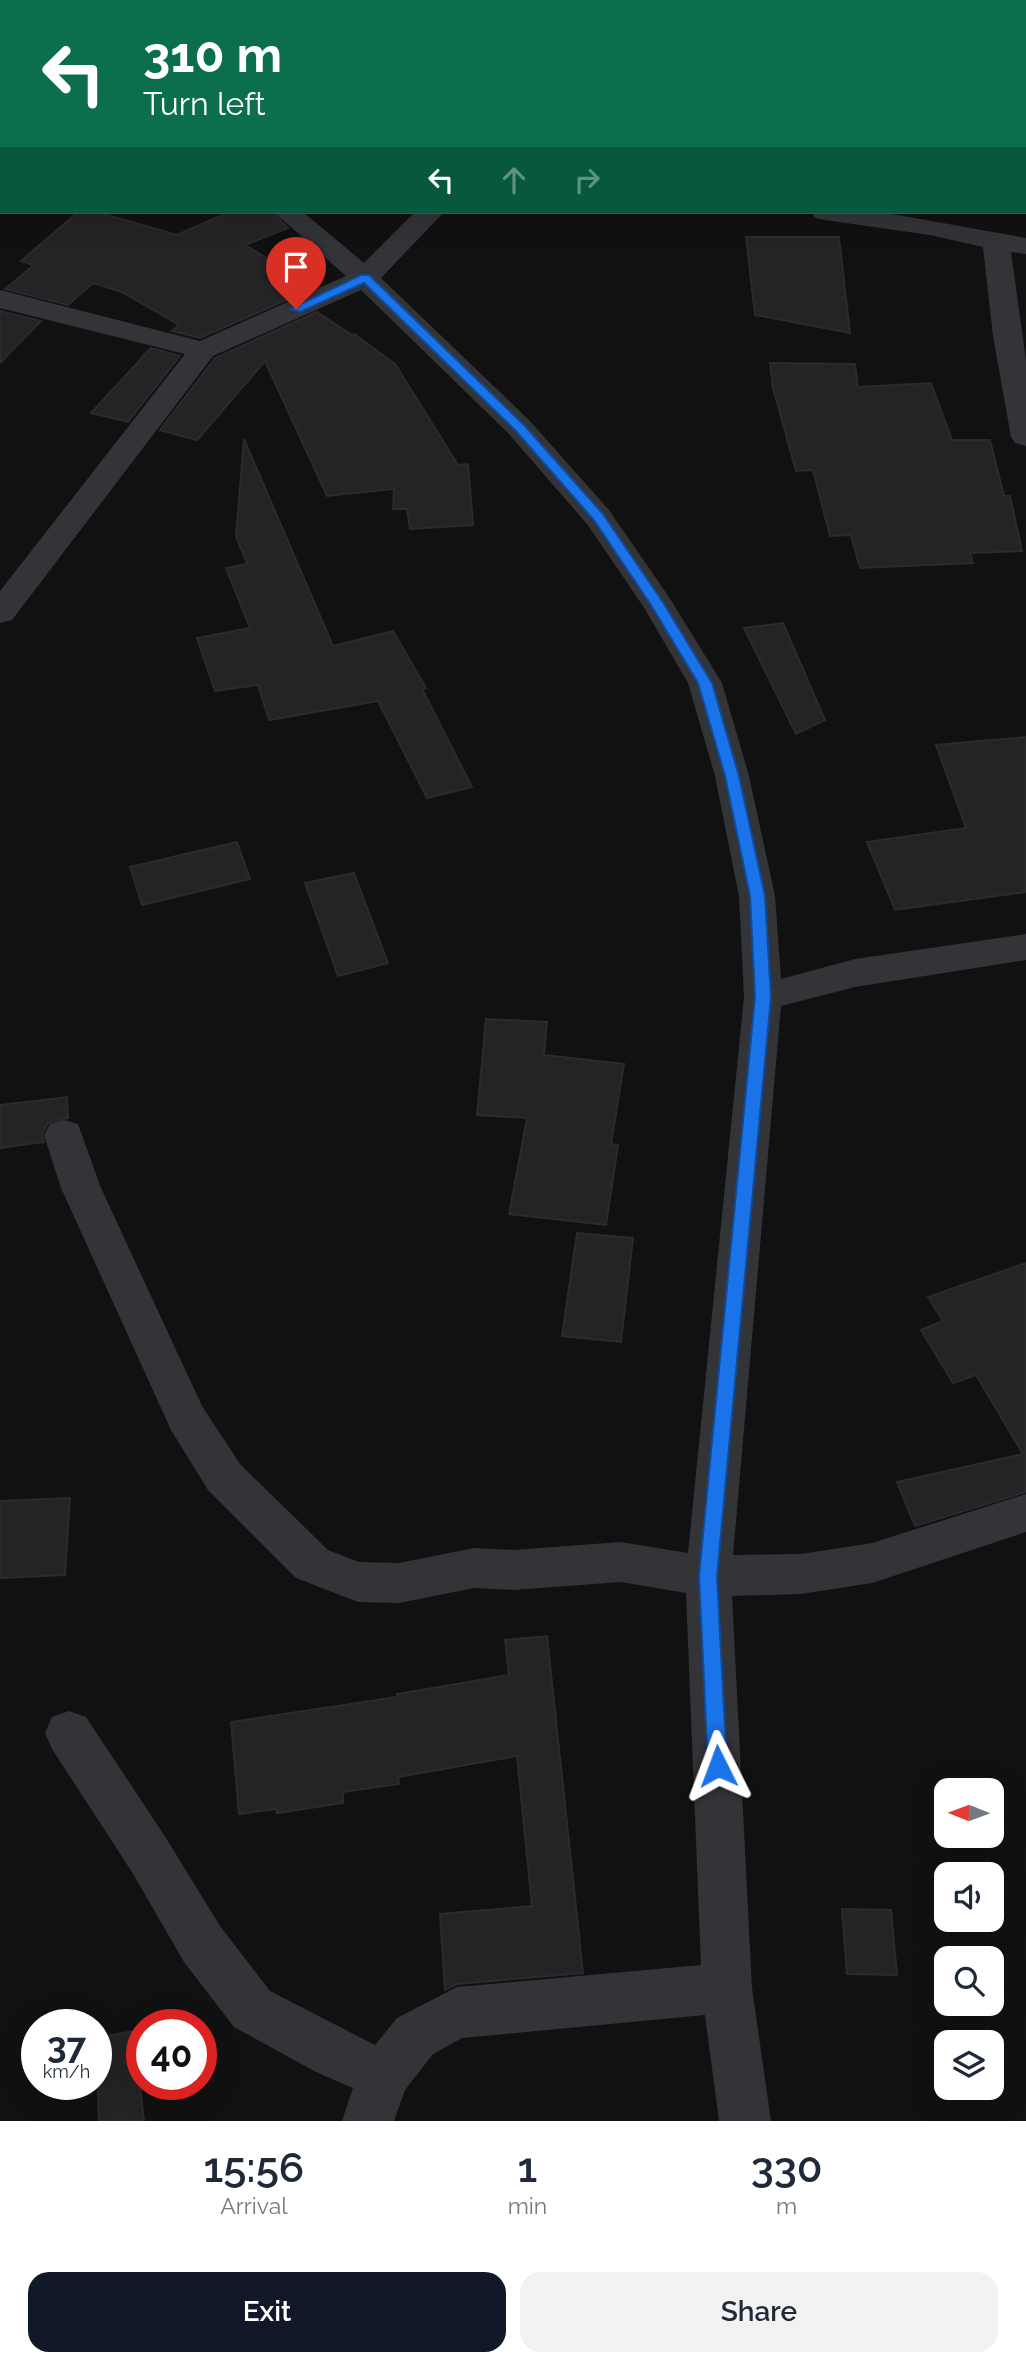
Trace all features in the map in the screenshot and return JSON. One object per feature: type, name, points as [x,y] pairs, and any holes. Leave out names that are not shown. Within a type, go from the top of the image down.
[{"type":"street","points":[[289,214],[365,278],[519,428],[598,517],[658,604],[705,683],[732,776],[757,896],[763,997],[708,1576],[727,1988],[745,2121]]},
{"type":"street","points":[[0,613],[203,351],[365,278],[428,214]]},
{"type":"street","points":[[839,214],[930,227],[1026,246]]},
{"type":"street","points":[[996,242],[1007,336],[1026,437]]},
{"type":"street","points":[[0,299],[203,351]]},
{"type":"street","points":[[763,997],[855,973],[1026,947]]},
{"type":"street","points":[[64,1135],[82,1188],[186,1417],[224,1477],[312,1564],[358,1582],[399,1583],[474,1569],[513,1570],[621,1562],[708,1576],[801,1574],[872,1563],[1026,1513]]},
{"type":"street","points":[[69,1733],[149,1855],[202,1944],[252,2009],[334,2054],[376,2098],[415,2036],[457,2014],[727,1988]]},
{"type":"building","points":[[76,214],[104,214],[177,235],[224,214],[274,214],[288,228],[245,245],[300,278],[280,288],[293,297],[200,338],[172,331],[179,325],[122,292],[93,283],[68,305],[5,289],[34,265],[21,261]]},
{"type":"building","points":[[746,237],[839,237],[850,333],[755,315]]},
{"type":"building","points":[[0,311],[41,321],[0,363]]},
{"type":"building","points":[[317,312],[354,334],[395,364],[458,465],[468,464],[473,525],[410,529],[407,509],[393,509],[394,489],[327,496],[265,361],[197,440],[160,430],[215,358]]},
{"type":"building","points":[[151,348],[180,356],[128,422],[91,413]]},
{"type":"building","points":[[770,363],[855,364],[858,387],[931,383],[952,440],[990,440],[1004,496],[1010,496],[1022,551],[970,553],[973,563],[860,568],[851,535],[830,536],[813,470],[796,471],[773,388]]},
{"type":"building","points":[[244,439],[333,646],[393,631],[426,688],[422,689],[472,787],[427,798],[378,701],[269,720],[258,685],[215,691],[197,638],[250,628],[226,568],[247,564],[236,536]]},
{"type":"building","points":[[783,623],[825,720],[796,734],[744,628]]},
{"type":"building","points":[[1026,737],[1026,892],[895,910],[867,842],[966,828],[936,745]]},
{"type":"building","points":[[237,842],[250,879],[142,905],[130,867]]},
{"type":"building","points":[[354,873],[388,963],[338,976],[305,883]]},
{"type":"building","points":[[486,1019],[547,1022],[544,1055],[624,1064],[611,1144],[618,1145],[606,1225],[509,1214],[527,1118],[477,1115]]},
{"type":"building","points":[[67,1097],[68,1118],[48,1123],[42,1134],[44,1142],[0,1148],[0,1105]]},
{"type":"building","points":[[577,1233],[633,1238],[621,1342],[562,1336]]},
{"type":"building","points":[[1026,1263],[1026,1492],[915,1526],[897,1482],[1023,1454],[976,1375],[953,1383],[921,1330],[943,1321],[928,1297]]},
{"type":"building","points":[[70,1498],[65,1575],[0,1578],[0,1501]]},
{"type":"building","points":[[547,1636],[583,1973],[457,1984],[445,1990],[440,1914],[532,1906],[517,1756],[398,1777],[399,1784],[343,1792],[343,1803],[277,1813],[276,1809],[239,1814],[231,1722],[397,1697],[397,1694],[509,1675],[505,1640]]},
{"type":"building","points":[[842,1909],[891,1910],[897,1975],[847,1974]]},
{"type":"building","points":[[126,2032],[126,2100],[142,2100],[144,2121],[99,2121],[98,2100],[112,2100],[112,2035]]},
{"type":"route","points":[[296,309],[365,278],[519,428],[598,517],[658,604],[705,683],[732,776],[757,896],[763,997],[708,1576],[718,1766]]}]
